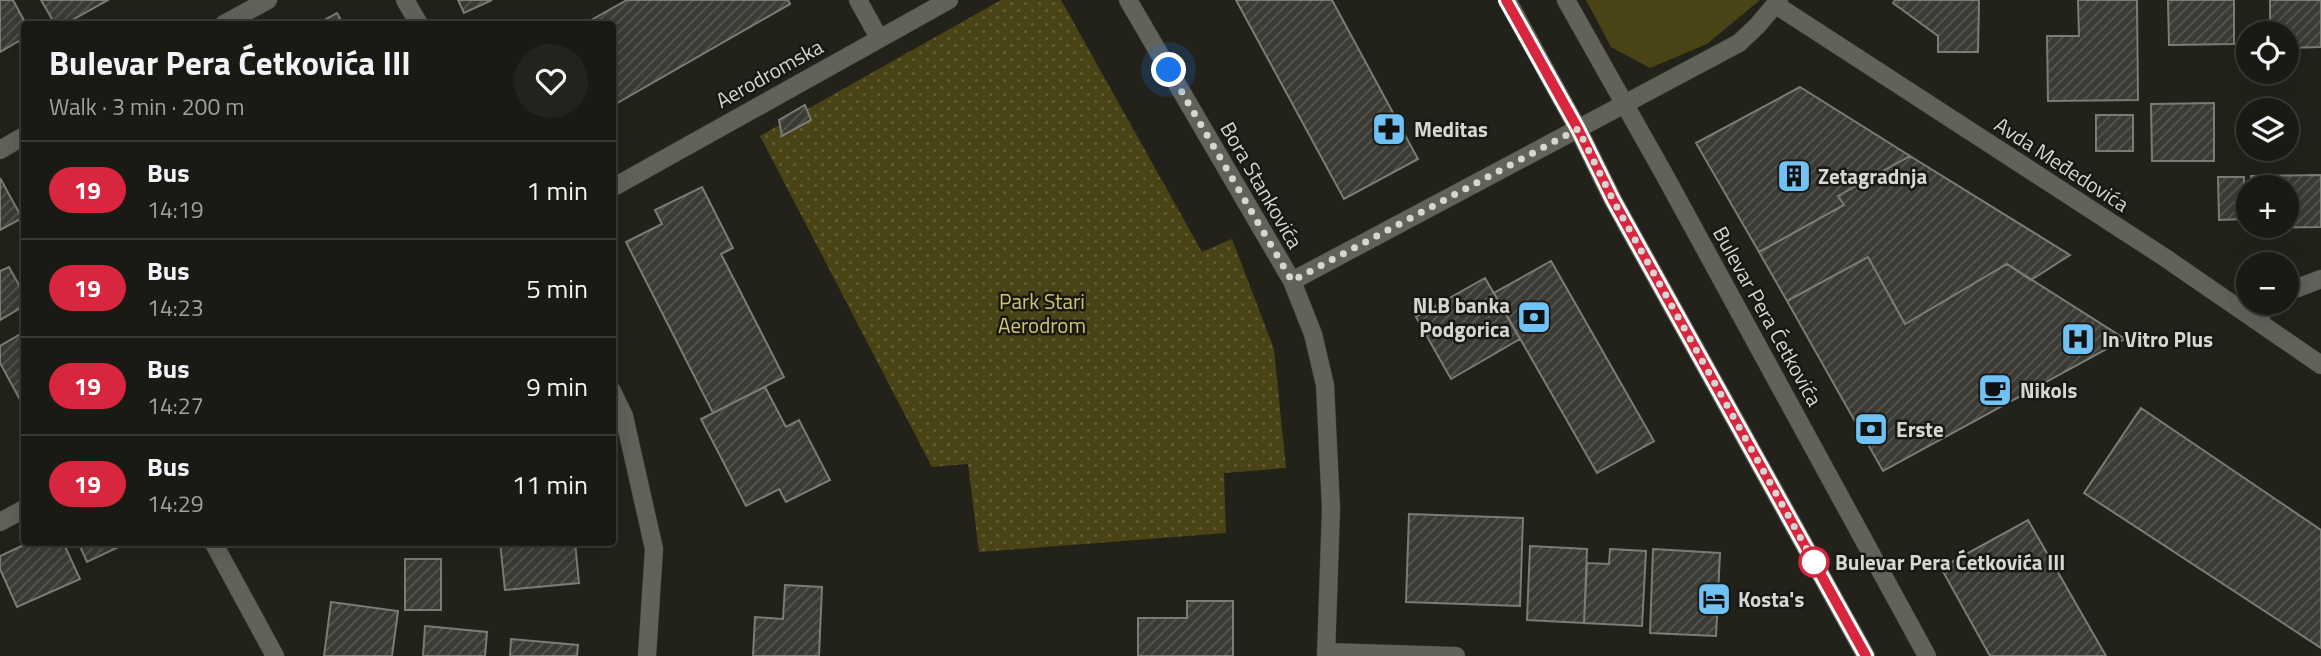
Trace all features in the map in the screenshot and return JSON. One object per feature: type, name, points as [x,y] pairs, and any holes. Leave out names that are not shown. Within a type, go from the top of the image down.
[{"type":"street","points":[[230,21],[268,0]]},
{"type":"street","points":[[405,0],[417,21]]},
{"type":"street","points":[[858,0],[879,38]]},
{"type":"street","name":"Aerodromska","points":[[616,185],[949,0]]},
{"type":"street","name":"Bora Stankovića","points":[[1128,0],[1292,281],[1313,334],[1325,385],[1331,509],[1326,654]]},
{"type":"street","points":[[1507,0],[1578,129],[1613,200],[1866,656]]},
{"type":"street","name":"Bulevar Pera Ćetkovića","points":[[1566,0],[1927,656]]},
{"type":"street","points":[[1292,281],[1739,43],[1778,2]]},
{"type":"street","name":"Avda Međedovića","points":[[1778,2],[2164,257],[2321,365]]},
{"type":"street","points":[[0,150],[21,138]]},
{"type":"street","points":[[2299,287],[2321,279]]},
{"type":"street","points":[[2255,320],[2260,315]]},
{"type":"street","points":[[616,399],[624,416],[653,549],[648,656]]},
{"type":"street","points":[[0,522],[21,511]]},
{"type":"street","points":[[215,546],[275,656]]},
{"type":"street","points":[[1326,654],[1456,656]]},
{"type":"green space","name":"Park Stari Aerodrom","points":[[1001,0],[1061,0],[1202,252],[1232,239],[1274,349],[1286,468],[1224,473],[1226,533],[979,552],[968,464],[932,467],[760,136]]},
{"type":"green space","points":[[1586,0],[1760,0],[1707,44],[1650,68],[1611,47]]},
{"type":"building","points":[[0,0],[13,0],[24,21],[21,21],[21,40],[0,52]]},
{"type":"building","points":[[41,0],[108,0],[70,21],[53,21]]},
{"type":"building","points":[[458,0],[492,0],[464,13]]},
{"type":"building","points":[[627,0],[788,0],[790,4],[616,104],[616,21],[589,21]]},
{"type":"building","points":[[1236,0],[1332,0],[1418,159],[1344,199]]},
{"type":"building","points":[[1895,0],[1979,0],[1978,52],[1938,52],[1938,36],[1893,3]]},
{"type":"building","points":[[2078,0],[2137,0],[2138,100],[2048,101],[2047,36],[2079,36]]},
{"type":"building","points":[[2168,0],[2234,0],[2234,44],[2169,45]]},
{"type":"building","points":[[2270,0],[2321,0],[2321,47],[2299,48],[2299,21],[2270,21]]},
{"type":"building","points":[[337,13],[341,21],[322,21]]},
{"type":"building","name":"Zetagradnja","points":[[1800,87],[1910,156],[1838,196],[1844,205],[1759,252],[1696,143]]},
{"type":"building","points":[[2214,103],[2214,161],[2152,161],[2151,104]]},
{"type":"building","points":[[805,105],[811,120],[782,136],[779,120]]},
{"type":"building","points":[[2096,115],[2133,115],[2133,151],[2096,151]]},
{"type":"building","points":[[1910,156],[2070,255],[2031,280],[2007,264],[1905,324],[1868,257],[1787,301],[1759,252],[1844,205],[1838,196]]},
{"type":"building","points":[[2299,175],[2321,175],[2321,227],[2299,227]]},
{"type":"building","points":[[2218,177],[2236,177],[2236,219],[2219,220]]},
{"type":"building","points":[[0,178],[21,219],[0,230]]},
{"type":"building","points":[[702,187],[733,248],[721,254],[784,377],[713,413],[626,242],[662,224],[655,210]]},
{"type":"building","points":[[1868,257],[1905,324],[2007,264],[2125,339],[1883,471],[1787,301]]},
{"type":"building","points":[[1551,261],[1654,441],[1597,473],[1494,293]]},
{"type":"building","points":[[9,267],[21,289],[21,308],[0,320],[0,271]]},
{"type":"building","points":[[1485,278],[1520,339],[1451,379],[1416,317]]},
{"type":"building","points":[[21,334],[21,402],[0,363],[0,346]]},
{"type":"building","points":[[765,387],[786,427],[799,420],[830,480],[786,502],[779,489],[746,506],[701,419]]},
{"type":"building","points":[[2141,408],[2321,530],[2321,648],[2084,493]]},
{"type":"building","points":[[1409,514],[1523,518],[1520,606],[1406,602]]},
{"type":"building","points":[[2028,520],[2106,656],[1990,656],[1941,568]]},
{"type":"building","points":[[21,546],[65,546],[80,579],[17,607],[0,569],[0,556]]},
{"type":"building","points":[[80,546],[121,546],[87,562]]},
{"type":"building","points":[[500,546],[575,546],[579,583],[505,590]]},
{"type":"building","points":[[1530,546],[1587,549],[1584,623],[1527,620]]},
{"type":"building","points":[[1610,549],[1646,551],[1642,626],[1584,623],[1587,563],[1609,564]]},
{"type":"building","points":[[1653,549],[1720,553],[1716,636],[1650,633]]},
{"type":"building","points":[[405,559],[441,559],[441,610],[405,610]]},
{"type":"building","points":[[785,585],[822,587],[819,656],[753,656],[755,617],[783,619]]},
{"type":"building","points":[[1187,601],[1233,601],[1233,656],[1138,656],[1138,618],[1187,618]]},
{"type":"building","points":[[331,602],[398,611],[392,656],[324,656]]},
{"type":"building","points":[[425,626],[487,632],[485,656],[423,656]]},
{"type":"building","points":[[511,639],[578,645],[577,656],[510,656]]},
{"type":"bus line","name":"19","points":[[1506,0],[1578,129],[1613,200],[1866,656]]},
{"type":"place","name":"Meditas","points":[[1389,129]]},
{"type":"place","name":"Zetagradnja","points":[[1794,176]]},
{"type":"place","name":"NLB banka Podgorica","points":[[1534,317]]},
{"type":"place","name":"In Vitro Plus","points":[[2078,339]]},
{"type":"place","name":"Nikols","points":[[1995,390]]},
{"type":"place","name":"Erste","points":[[1871,429]]},
{"type":"place","name":"Bulevar Pera Ćetkovića III","points":[[1814,562]]},
{"type":"place","name":"Kosta's","points":[[1714,599]]},
{"type":"route","points":[[1169,70],[1292,281],[1578,129],[1613,200],[1814,562]]}]
